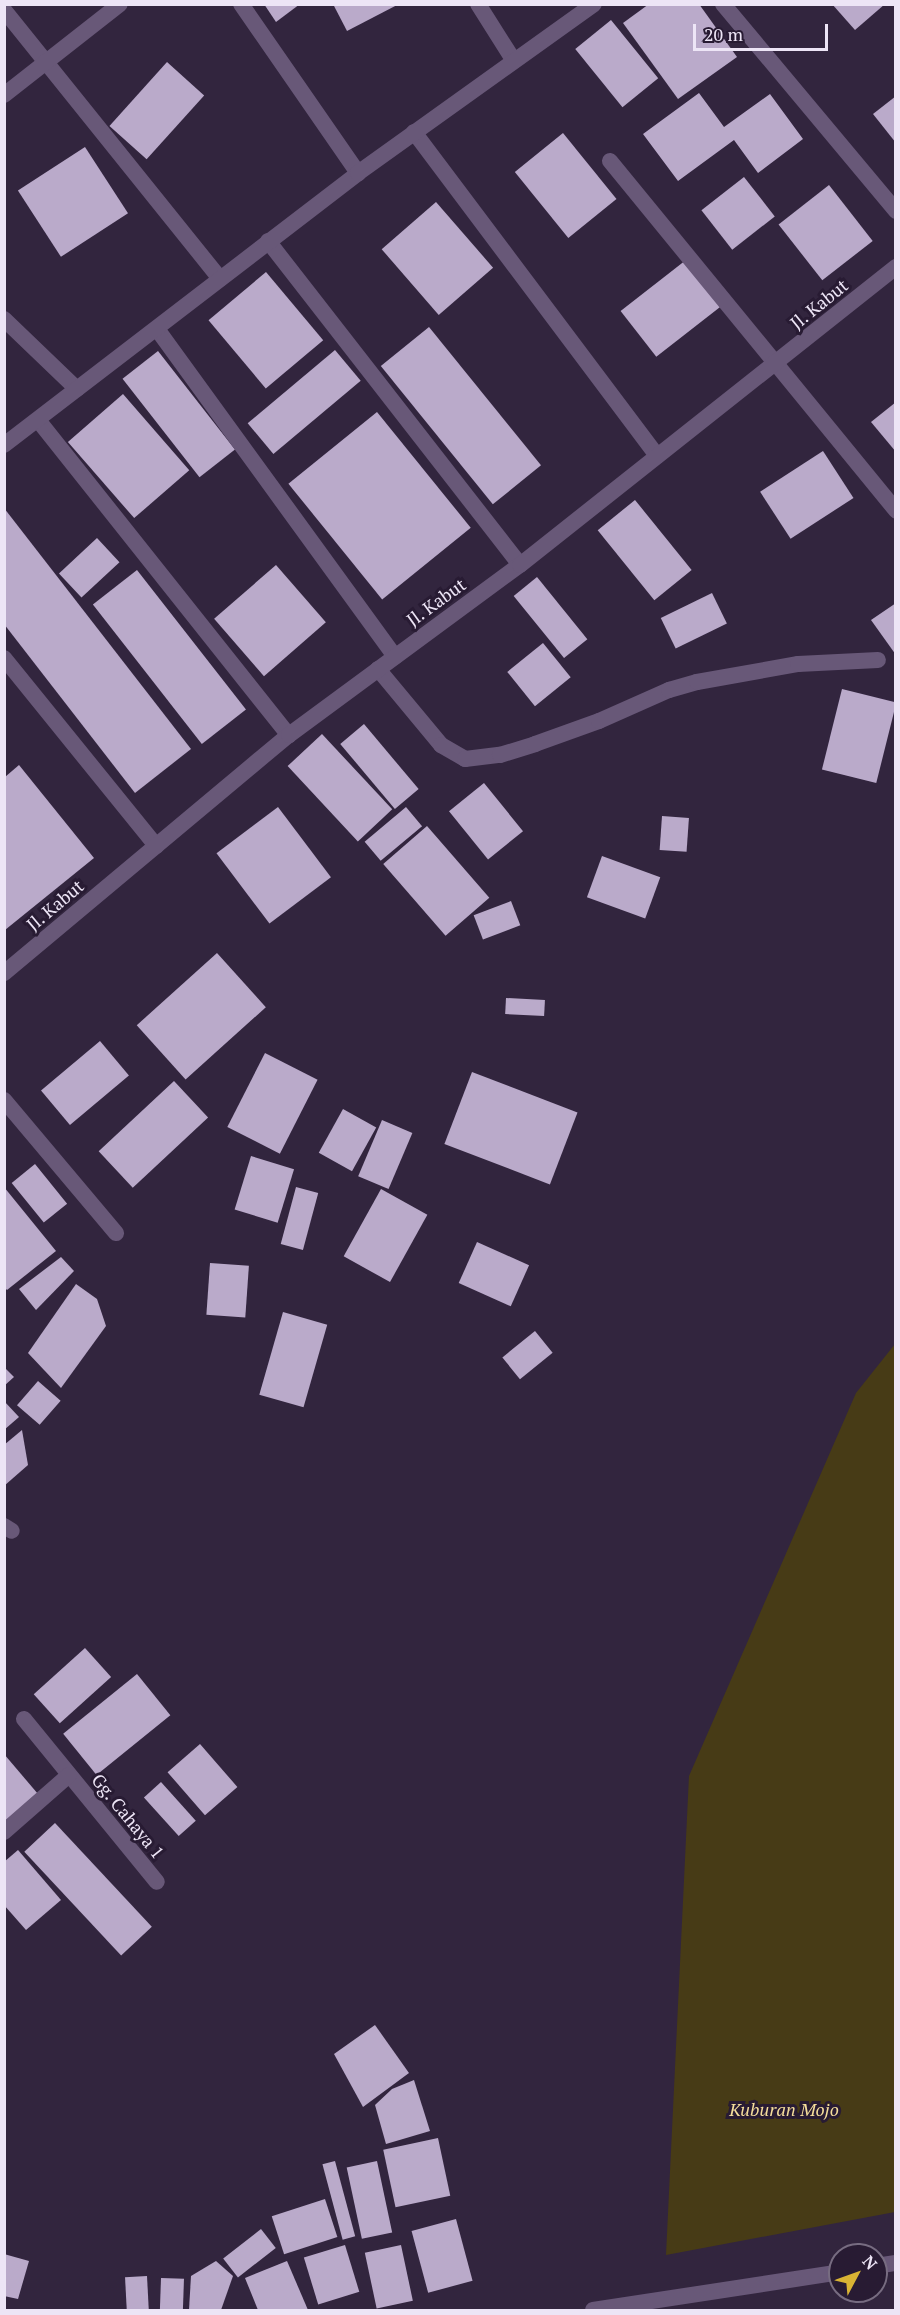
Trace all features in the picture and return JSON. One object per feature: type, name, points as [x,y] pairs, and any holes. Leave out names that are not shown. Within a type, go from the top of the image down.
[{"type":"street","points":[[4,95],[120,4]]},
{"type":"street","points":[[241,4],[358,174]]},
{"type":"street","points":[[478,4],[514,61]]},
{"type":"street","points":[[4,445],[268,241],[414,132],[594,4]]},
{"type":"street","points":[[723,4],[896,211]]},
{"type":"street","points":[[4,10],[220,279]]},
{"type":"street","points":[[414,132],[657,456]]},
{"type":"street","points":[[610,161],[896,511]]},
{"type":"street","points":[[268,241],[520,565]]},
{"type":"street","name":"Jl. Kabut","points":[[4,973],[289,735],[520,565],[896,267]]},
{"type":"street","points":[[4,318],[77,389]]},
{"type":"street","points":[[157,328],[395,657]]},
{"type":"street","points":[[38,420],[289,735]]},
{"type":"street","points":[[4,658],[156,846]]},
{"type":"street","points":[[378,669],[441,746],[465,759],[500,755],[535,744],[599,721],[669,690],[697,682],[798,664],[878,660]]},
{"type":"street","points":[[4,1100],[116,1233]]},
{"type":"street","name":"Gg. Cahaya 1","points":[[24,1719],[158,1882]]},
{"type":"street","name":"Gg. Cahaya 1","points":[[4,1832],[69,1775]]},
{"type":"street","points":[[592,2310],[828,2274]]},
{"type":"green space","name":"Kuburan Mojo","points":[[895,1344],[895,2212],[666,2255],[689,1776],[856,1393]]},
{"type":"building","points":[[264,4],[300,4],[276,22]]},
{"type":"building","points":[[333,4],[399,4],[347,31]]},
{"type":"building","points":[[649,4],[699,4],[737,57],[678,99],[623,23]]},
{"type":"building","points":[[832,4],[885,4],[855,30]]},
{"type":"building","points":[[611,20],[658,78],[622,107],[575,49]]},
{"type":"building","points":[[167,62],[204,95],[147,159],[109,126]]},
{"type":"building","points":[[699,93],[724,127],[770,94],[803,139],[758,173],[734,140],[678,181],[643,134]]},
{"type":"building","points":[[896,96],[896,143],[873,114]]},
{"type":"building","points":[[563,133],[616,199],[568,238],[515,172]]},
{"type":"building","points":[[85,147],[128,213],[61,257],[18,191]]},
{"type":"building","points":[[744,177],[775,216],[732,250],[701,210]]},
{"type":"building","points":[[829,185],[873,241],[822,280],[779,224]]},
{"type":"building","points":[[436,202],[493,268],[439,315],[382,249]]},
{"type":"building","points":[[686,260],[722,306],[656,357],[621,311]]},
{"type":"building","points":[[266,272],[323,340],[266,388],[209,320]]},
{"type":"building","points":[[429,327],[541,465],[493,504],[381,366]]},
{"type":"building","points":[[335,350],[361,381],[273,454],[248,423]]},
{"type":"building","points":[[158,351],[235,450],[199,477],[123,379]]},
{"type":"building","points":[[123,394],[189,470],[134,518],[68,442]]},
{"type":"building","points":[[896,402],[896,452],[871,422]]},
{"type":"building","points":[[377,412],[471,528],[382,600],[288,484]]},
{"type":"building","points":[[823,451],[853,498],[791,539],[760,492]]},
{"type":"building","points":[[635,500],[692,570],[654,600],[598,530]]},
{"type":"building","points":[[4,508],[191,749],[135,793],[4,624]]},
{"type":"building","points":[[97,538],[120,562],[81,598],[59,573]]},
{"type":"building","points":[[276,565],[326,622],[264,676],[214,619]]},
{"type":"building","points":[[137,570],[246,709],[202,744],[93,604]]},
{"type":"building","points":[[537,577],[587,639],[564,658],[514,596]]},
{"type":"building","points":[[712,593],[727,624],[676,649],[661,618]]},
{"type":"building","points":[[896,603],[896,655],[871,620]]},
{"type":"building","points":[[543,643],[571,677],[535,706],[507,672]]},
{"type":"building","points":[[842,689],[896,702],[876,783],[822,770]]},
{"type":"building","points":[[364,724],[419,789],[395,809],[340,744]]},
{"type":"building","points":[[322,734],[392,809],[358,841],[288,766]]},
{"type":"building","points":[[19,765],[94,858],[5,930],[5,777]]},
{"type":"building","points":[[484,783],[523,831],[488,860],[449,811]]},
{"type":"building","points":[[278,807],[331,877],[269,924],[217,853]]},
{"type":"building","points":[[406,807],[422,826],[381,861],[365,842]]},
{"type":"building","points":[[662,816],[689,818],[687,852],[660,850]]},
{"type":"building","points":[[427,826],[489,898],[446,936],[383,864]]},
{"type":"building","points":[[602,856],[660,877],[645,919],[587,897]]},
{"type":"building","points":[[511,901],[520,925],[483,940],[474,915]]},
{"type":"building","points":[[217,953],[266,1007],[186,1080],[137,1025]]},
{"type":"building","points":[[506,998],[545,1000],[544,1016],[505,1014]]},
{"type":"building","points":[[100,1041],[129,1075],[70,1125],[41,1090]]},
{"type":"building","points":[[265,1053],[318,1080],[280,1154],[227,1127]]},
{"type":"building","points":[[472,1072],[577,1112],[550,1184],[444,1144]]},
{"type":"building","points":[[174,1081],[208,1118],[133,1188],[99,1151]]},
{"type":"building","points":[[343,1109],[376,1127],[352,1171],[319,1153]]},
{"type":"building","points":[[382,1120],[412,1133],[389,1189],[358,1176]]},
{"type":"building","points":[[251,1156],[294,1169],[278,1223],[235,1210]]},
{"type":"building","points":[[35,1164],[67,1204],[44,1223],[12,1183]]},
{"type":"building","points":[[4,1187],[56,1251],[7,1290],[4,1287]]},
{"type":"building","points":[[296,1187],[318,1193],[303,1250],[281,1244]]},
{"type":"building","points":[[381,1189],[427,1215],[390,1282],[344,1256]]},
{"type":"building","points":[[477,1242],[529,1265],[511,1306],[459,1283]]},
{"type":"building","points":[[61,1257],[74,1271],[36,1310],[19,1289]]},
{"type":"building","points":[[210,1263],[249,1266],[245,1318],[206,1315]]},
{"type":"building","points":[[76,1284],[97,1299],[106,1326],[61,1388],[28,1353]]},
{"type":"building","points":[[283,1312],[327,1325],[304,1407],[259,1395]]},
{"type":"building","points":[[535,1331],[553,1353],[520,1379],[502,1357]]},
{"type":"building","points":[[4,1367],[14,1377],[4,1386]]},
{"type":"building","points":[[38,1381],[61,1401],[40,1425],[17,1405]]},
{"type":"building","points":[[4,1401],[19,1417],[4,1430]]},
{"type":"building","points":[[22,1430],[28,1465],[4,1486],[4,1445]]},
{"type":"building","points":[[85,1648],[111,1677],[60,1723],[34,1694]]},
{"type":"building","points":[[137,1674],[170,1715],[97,1775],[63,1734]]},
{"type":"building","points":[[200,1744],[237,1787],[205,1815],[168,1772]]},
{"type":"building","points":[[4,1754],[38,1794],[4,1822]]},
{"type":"building","points":[[161,1782],[196,1821],[179,1836],[144,1797]]},
{"type":"building","points":[[55,1823],[152,1927],[121,1955],[24,1852]]},
{"type":"building","points":[[18,1850],[61,1900],[26,1930],[4,1905],[4,1862]]},
{"type":"building","points":[[375,2025],[409,2073],[363,2107],[334,2054]]},
{"type":"building","points":[[414,2080],[430,2131],[386,2144],[375,2105],[392,2089]]},
{"type":"building","points":[[438,2138],[450,2196],[395,2207],[383,2150]]},
{"type":"building","points":[[335,2161],[355,2236],[343,2240],[322,2164]]},
{"type":"building","points":[[377,2161],[392,2232],[362,2239],[347,2167]]},
{"type":"building","points":[[325,2199],[337,2237],[284,2254],[272,2216]]},
{"type":"building","points":[[456,2219],[473,2281],[428,2293],[412,2231]]},
{"type":"building","points":[[261,2229],[276,2248],[238,2277],[223,2259]]},
{"type":"building","points":[[345,2245],[359,2292],[318,2304],[304,2258]]},
{"type":"building","points":[[401,2245],[413,2301],[377,2308],[365,2253]]},
{"type":"building","points":[[4,2254],[29,2261],[18,2299],[4,2296]]},
{"type":"building","points":[[216,2261],[233,2276],[221,2310],[189,2310],[191,2276]]},
{"type":"building","points":[[287,2261],[308,2310],[258,2310],[245,2278]]},
{"type":"building","points":[[147,2276],[149,2310],[127,2310],[125,2277]]},
{"type":"building","points":[[161,2278],[184,2279],[183,2310],[160,2310]]}]
